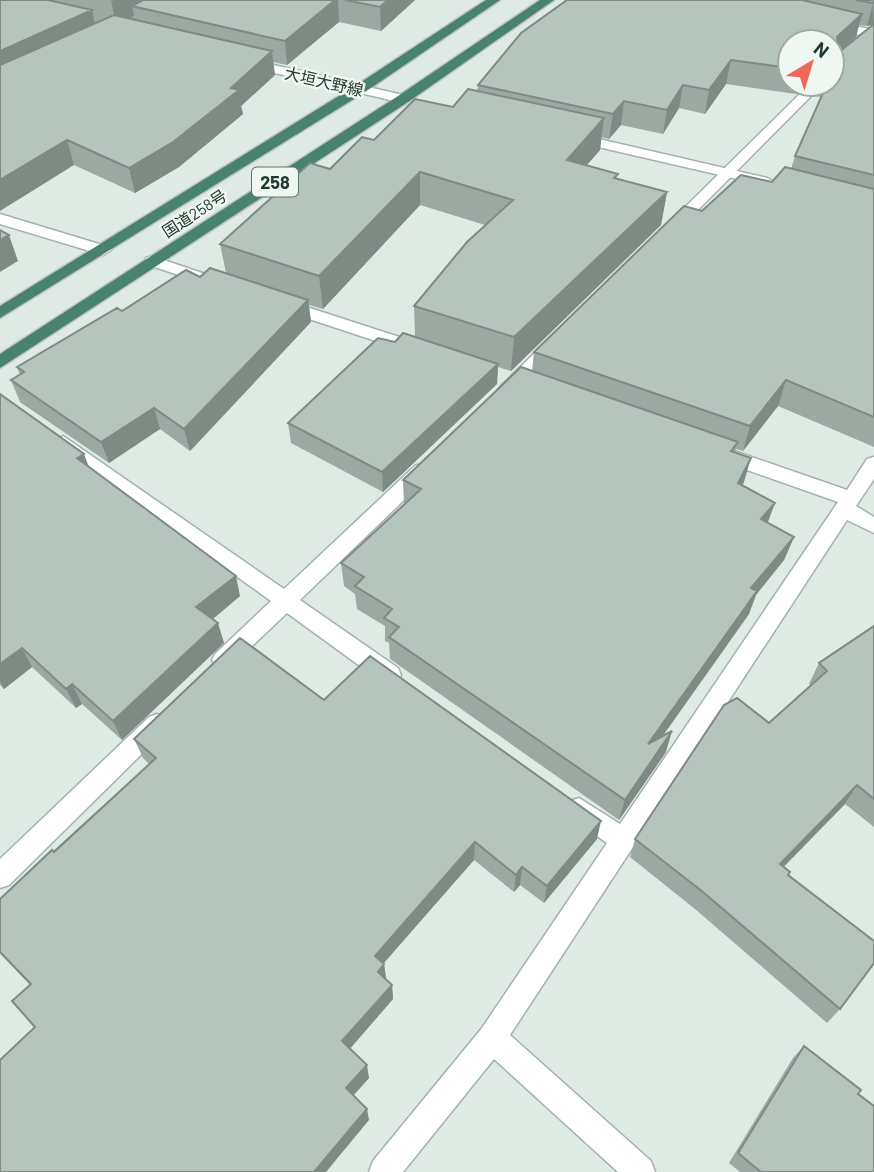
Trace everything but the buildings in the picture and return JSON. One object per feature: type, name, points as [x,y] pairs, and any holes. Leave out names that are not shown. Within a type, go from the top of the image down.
[{"type":"highway","name":"国道258号","points":[[0,313],[360,89],[494,0]]},
{"type":"highway","name":"国道258号","points":[[0,362],[403,99],[548,0]]},
{"type":"street","points":[[816,22],[870,34]]},
{"type":"street","name":"大垣大野線","points":[[239,61],[428,105]]},
{"type":"street","points":[[664,236],[803,98]]},
{"type":"street","points":[[557,134],[782,186]]},
{"type":"street","points":[[0,219],[103,250]]},
{"type":"street","points":[[152,261],[220,284]]},
{"type":"street","points":[[259,297],[439,356]]},
{"type":"street","points":[[495,400],[509,379],[565,333]]},
{"type":"street","points":[[509,379],[541,390]]},
{"type":"street","points":[[44,428],[409,688]]},
{"type":"street","points":[[708,449],[846,503],[874,526]]},
{"type":"street","points":[[206,677],[435,457]]},
{"type":"street","points":[[384,1172],[492,1038],[874,464]]},
{"type":"street","points":[[0,876],[177,705]]},
{"type":"street","points":[[556,792],[623,840]]},
{"type":"street","points":[[492,1038],[640,1172]]}]
